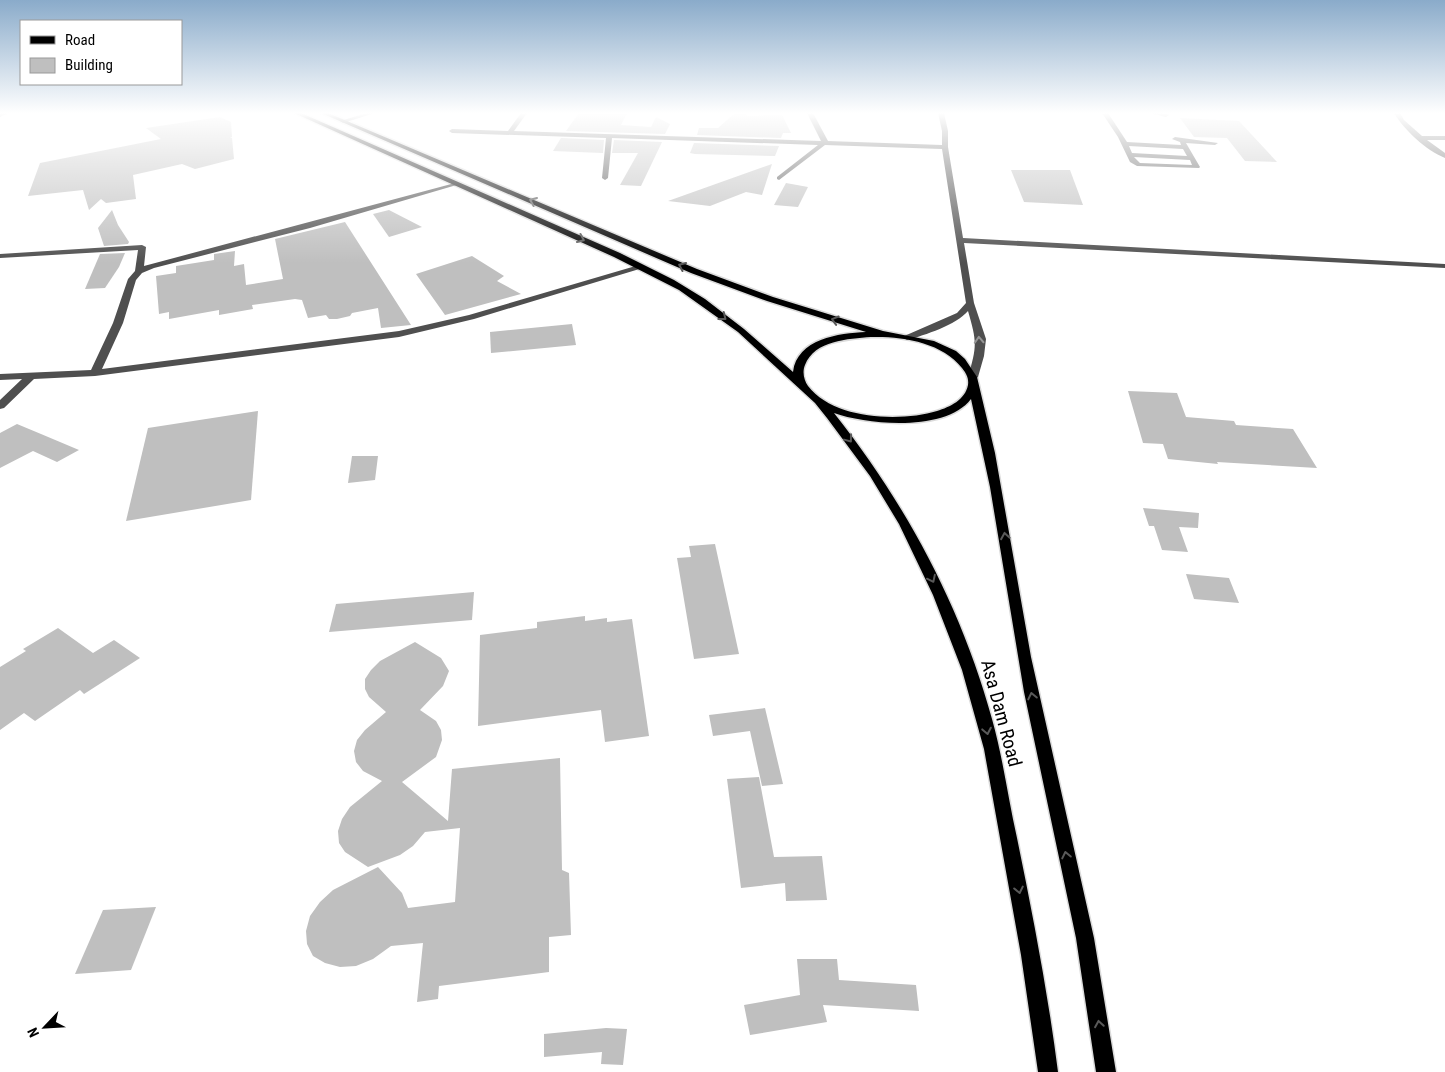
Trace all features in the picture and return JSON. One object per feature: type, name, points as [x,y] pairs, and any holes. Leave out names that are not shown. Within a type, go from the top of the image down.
[{"type":"main road","points":[[410,163],[642,267],[702,301],[750,337],[802,386],[819,401],[838,410],[887,420],[913,419],[936,415],[955,408],[967,398],[973,382],[965,364],[951,352],[930,343],[907,337],[882,334],[856,335],[832,339],[813,348],[801,359],[797,372],[802,386]]},
{"type":"main road","points":[[441,163],[694,271],[770,299],[882,334]]},
{"type":"main road","name":"Asa Dam Road","points":[[973,382],[1005,537],[1013,600],[1030,690],[1084,937],[1106,1072]]},
{"type":"main road","name":"Asa Dam Road","points":[[819,401],[872,470],[905,524],[937,589],[964,654],[985,720],[1028,930],[1042,1014],[1048,1072]]},
{"type":"street","points":[[605,178],[606,163]]},
{"type":"street","points":[[779,178],[798,163]]},
{"type":"street","points":[[948,163],[970,303],[981,339],[973,382]]},
{"type":"street","points":[[1136,163],[1139,165],[1198,167],[1195,163]]},
{"type":"street","points":[[95,373],[118,323],[132,279],[139,271],[457,184]]},
{"type":"street","points":[[961,240],[1445,266]]},
{"type":"street","points":[[0,256],[142,247],[139,271]]},
{"type":"street","points":[[0,377],[95,373],[399,334],[471,317],[642,267]]},
{"type":"street","points":[[907,337],[948,322],[960,315],[970,303]]},
{"type":"street","points":[[0,406],[30,377]]},
{"type":"building","points":[[40,163],[218,163],[195,169],[182,164],[133,175],[136,199],[106,203],[101,199],[89,210],[83,190],[28,196]]},
{"type":"building","points":[[632,163],[652,163],[641,186],[620,185]]},
{"type":"building","points":[[772,164],[762,195],[746,192],[710,206],[668,201]]},
{"type":"building","points":[[1011,170],[1070,170],[1083,205],[1024,202]]},
{"type":"building","points":[[786,183],[808,187],[798,207],[774,205]]},
{"type":"building","points":[[112,210],[118,225],[129,242],[128,244],[104,246],[98,228]]},
{"type":"building","points":[[389,210],[422,227],[389,237],[373,214]]},
{"type":"building","points":[[345,222],[411,325],[381,328],[378,308],[352,313],[350,316],[337,319],[329,319],[326,315],[308,318],[302,300],[295,299],[252,305],[253,309],[219,315],[219,310],[169,319],[169,312],[159,314],[156,276],[176,273],[176,266],[214,260],[214,254],[235,251],[234,266],[244,264],[246,285],[283,279],[275,239]]},
{"type":"building","points":[[125,253],[119,267],[105,288],[85,289],[100,254]]},
{"type":"building","points":[[472,256],[504,276],[497,281],[521,294],[445,315],[416,274]]},
{"type":"building","points":[[572,324],[576,345],[491,353],[490,332]]},
{"type":"building","points":[[1128,391],[1177,393],[1186,417],[1234,421],[1236,425],[1293,429],[1317,468],[1217,462],[1218,464],[1168,459],[1163,444],[1143,443]]},
{"type":"building","points":[[258,411],[251,500],[126,521],[148,428]]},
{"type":"building","points":[[17,424],[79,450],[57,462],[33,451],[0,468],[0,433]]},
{"type":"building","points":[[352,456],[378,456],[375,480],[348,483]]},
{"type":"building","points":[[1143,508],[1199,513],[1198,528],[1179,527],[1188,552],[1162,550],[1154,526],[1149,526]]},
{"type":"building","points":[[715,544],[739,654],[694,659],[677,558],[691,557],[689,546]]},
{"type":"building","points":[[1186,574],[1229,578],[1239,603],[1194,599]]},
{"type":"building","points":[[474,592],[472,620],[329,632],[336,604]]},
{"type":"building","points":[[585,616],[585,621],[607,618],[607,622],[632,619],[649,736],[605,742],[601,710],[478,726],[480,635],[537,628],[537,622]]},
{"type":"building","points":[[58,628],[93,653],[114,640],[140,658],[84,694],[80,690],[35,721],[24,713],[0,730],[0,667],[26,651],[23,649]]},
{"type":"building","points":[[415,642],[441,658],[449,671],[443,686],[420,710],[436,721],[441,730],[442,740],[436,757],[402,782],[448,821],[452,769],[560,758],[562,870],[569,873],[571,935],[549,937],[549,972],[439,986],[438,999],[417,1002],[423,943],[391,946],[373,959],[356,966],[340,967],[325,963],[313,956],[307,944],[306,931],[310,916],[320,902],[333,890],[378,867],[402,893],[408,908],[455,902],[460,828],[425,832],[413,846],[400,855],[368,867],[345,852],[339,843],[338,831],[342,819],[350,807],[382,781],[363,771],[356,762],[354,751],[357,740],[365,730],[386,712],[369,697],[365,689],[365,679],[380,661]]},
{"type":"building","points":[[765,708],[783,784],[762,786],[750,731],[713,736],[709,715]]},
{"type":"building","points":[[759,777],[774,857],[822,856],[827,900],[786,901],[785,883],[741,888],[727,779]]},
{"type":"building","points":[[156,907],[131,970],[75,974],[103,910]]},
{"type":"building","points":[[797,959],[837,959],[839,980],[916,985],[919,1011],[823,1005],[827,1022],[750,1035],[744,1005],[800,995]]},
{"type":"building","points":[[606,1028],[627,1029],[623,1065],[601,1064],[602,1052],[544,1057],[544,1034]]}]
